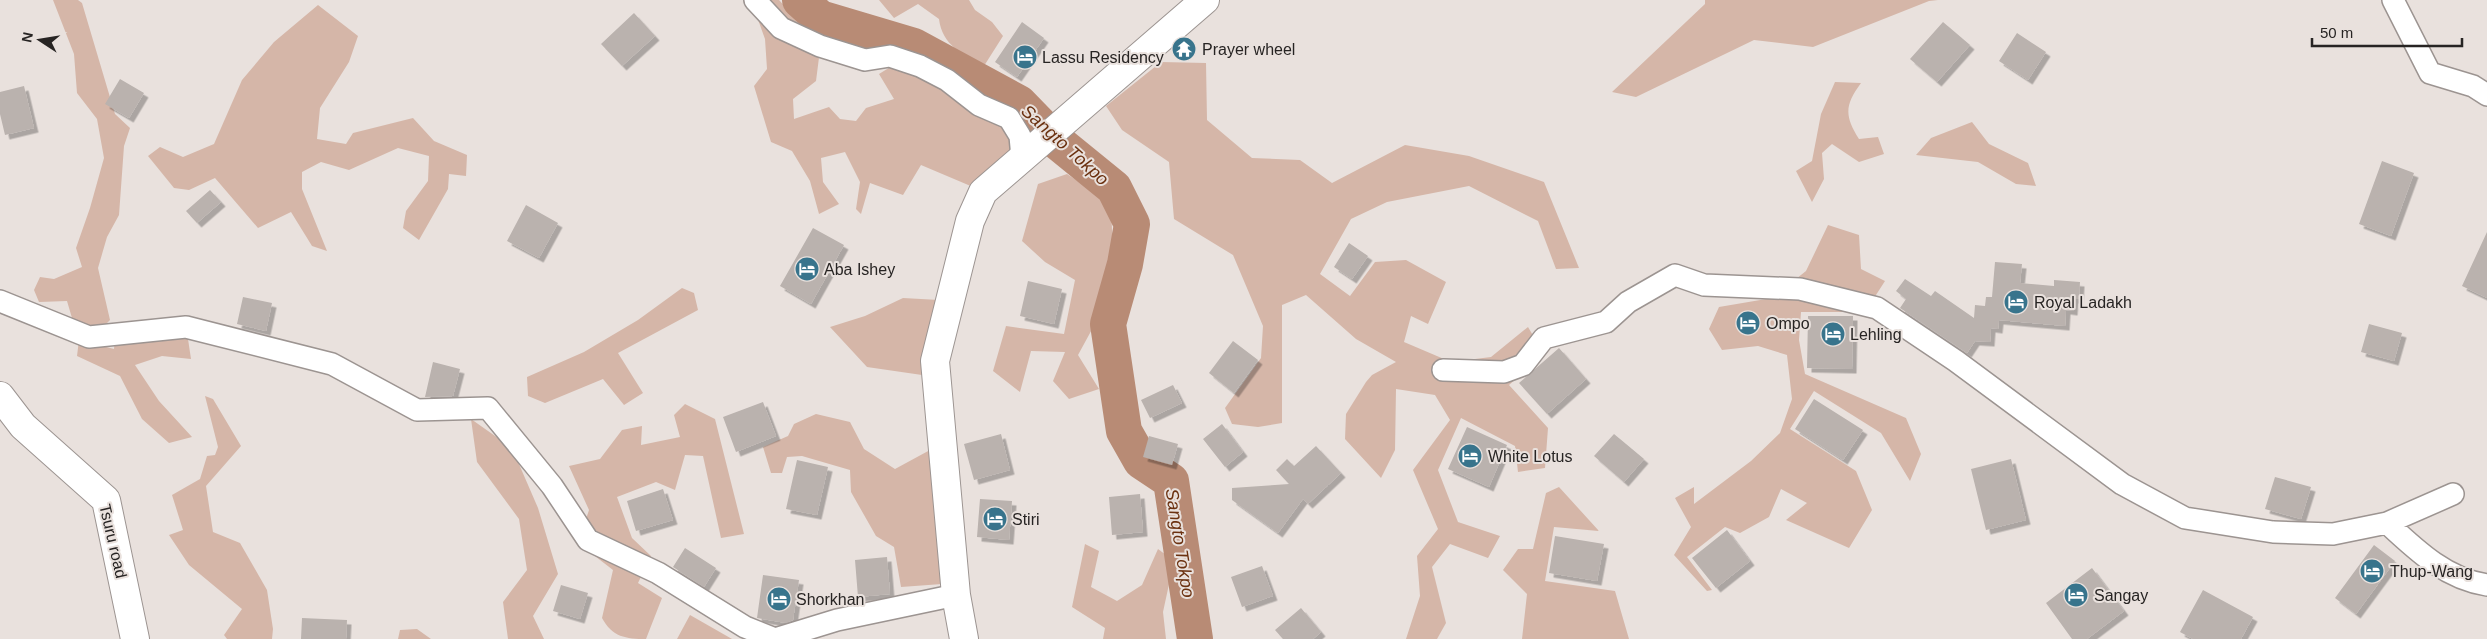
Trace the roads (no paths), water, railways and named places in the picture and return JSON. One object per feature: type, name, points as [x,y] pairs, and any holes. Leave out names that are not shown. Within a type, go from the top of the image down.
[{"type":"street","points":[[755,0],[781,28],[820,46],[865,60],[890,56],[920,66],[947,80],[979,105],[1009,118],[1029,151]]},
{"type":"street","points":[[964,639],[956,596],[935,362],[970,220],[983,192],[1205,0]]},
{"type":"street","points":[[2393,0],[2430,73],[2473,86],[2487,95]]},
{"type":"street","points":[[1443,370],[1504,372],[1523,365],[1544,338],[1606,322],[1628,302],[1675,276],[1704,285],[1800,289],[1877,308],[1956,361],[2122,484],[2185,518],[2273,532],[2333,534],[2387,523],[2454,494]]},
{"type":"street","points":[[0,301],[89,337],[186,327],[332,364],[416,410],[488,408],[552,486],[588,540],[658,573],[745,627],[776,639],[837,620],[956,596]]},
{"type":"street","name":"Tsuru road","points":[[0,396],[23,426],[106,500],[135,639]]},
{"type":"street","points":[[2387,523],[2427,560],[2473,583],[2487,585]]},
{"type":"waterway","name":"Sangto Tokpo","points":[[800,0],[820,18],[914,46],[1019,103],[1055,140],[1114,188],[1132,224],[1125,264],[1108,324],[1124,431],[1141,461],[1171,481],[1195,639]]},
{"type":"place","name":"Prayer wheel","points":[[1184,49]]},
{"type":"place","name":"Lassu Residency","points":[[1025,57]]},
{"type":"place","name":"Aba Ishey","points":[[807,269]]},
{"type":"place","name":"Royal Ladakh","points":[[2016,302]]},
{"type":"place","name":"Ompo","points":[[1748,323]]},
{"type":"place","name":"Lehling","points":[[1833,334]]},
{"type":"place","name":"White Lotus","points":[[1470,456]]},
{"type":"place","name":"Stiri","points":[[995,519]]},
{"type":"place","name":"Thup-Wang","points":[[2372,571]]},
{"type":"place","name":"Sangay","points":[[2076,595]]},
{"type":"place","name":"Shorkhan","points":[[779,599]]}]
